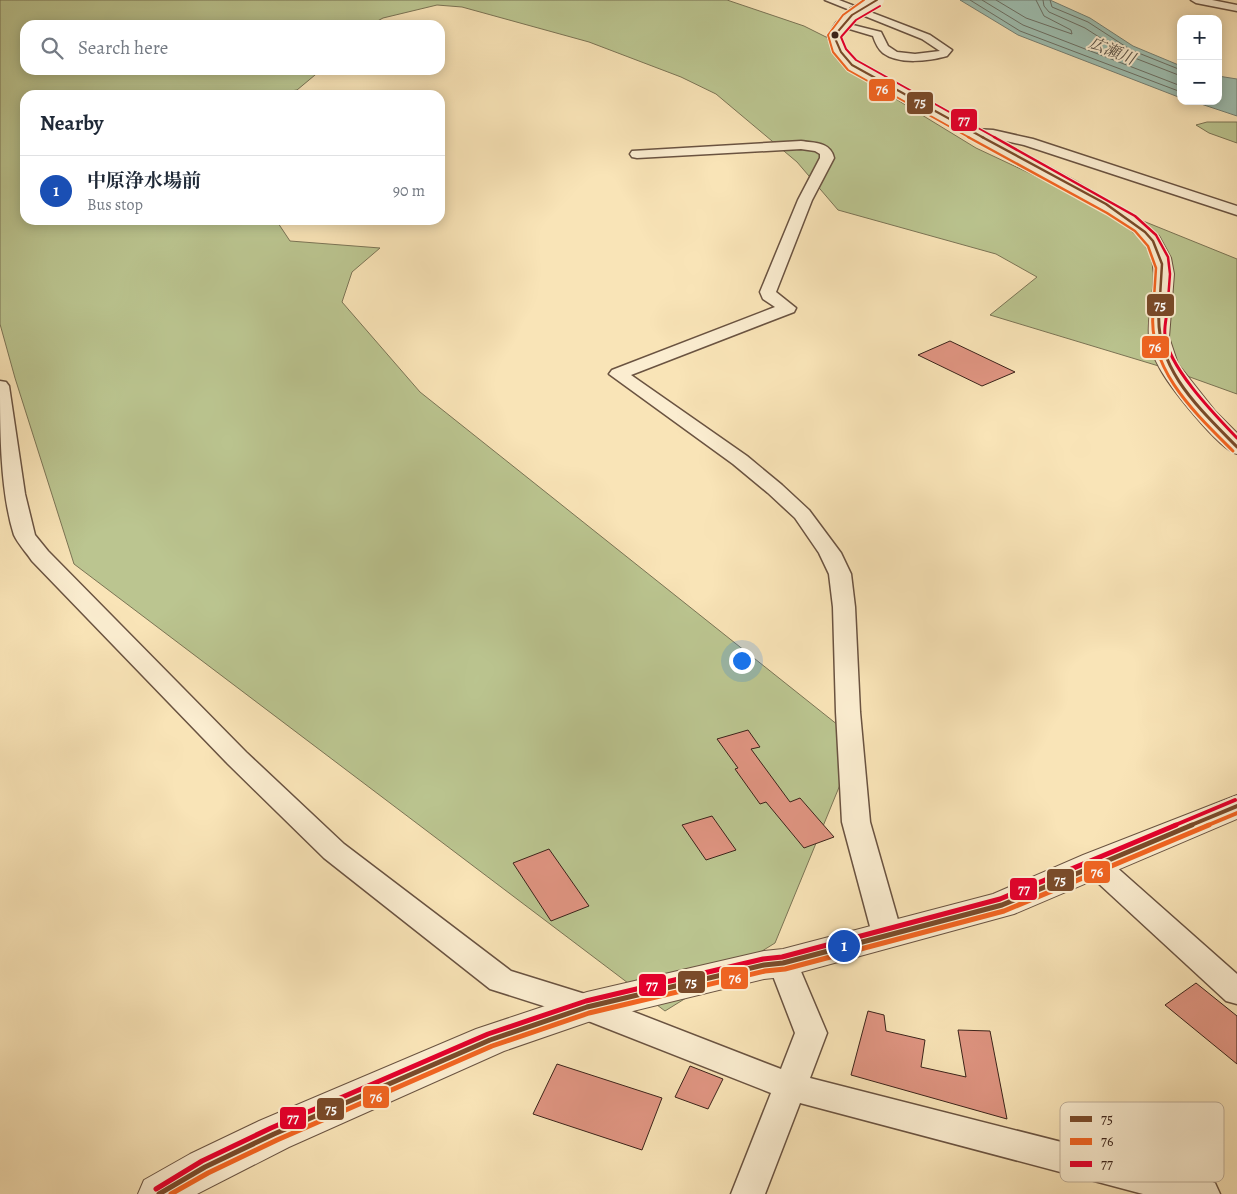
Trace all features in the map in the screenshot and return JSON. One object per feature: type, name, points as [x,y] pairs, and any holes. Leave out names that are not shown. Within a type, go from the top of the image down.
[{"type":"street","points":[[830,0],[926,37],[946,50],[943,54],[917,56],[889,52],[883,47],[877,34],[847,20]]},
{"type":"street","points":[[877,0],[847,20],[834,36],[836,46],[852,65],[1090,197],[1131,221],[1152,240],[1162,258],[1164,274],[1158,337],[1168,365],[1208,417],[1237,447]]},
{"type":"street","points":[[1196,0],[1237,8]]},
{"type":"street","points":[[974,133],[993,134],[1028,142],[1237,211]]},
{"type":"street","points":[[637,154],[800,146],[818,147],[826,152],[827,158],[805,200],[768,292],[769,296],[788,308],[618,374],[740,460],[775,489],[802,514],[830,553],[840,574],[844,607],[848,712],[856,822],[887,934]]},
{"type":"street","points":[[0,386],[15,494],[25,536],[40,556],[237,758],[334,851],[501,980],[587,1007],[791,1087],[1060,1157]]},
{"type":"street","points":[[159,1194],[206,1167],[274,1134],[490,1040],[587,1007],[764,965],[783,963],[1002,905],[1095,864],[1237,806]]},
{"type":"street","points":[[1095,864],[1237,992]]},
{"type":"street","points":[[748,1194],[811,1033],[783,963]]},
{"type":"street","points":[[1157,1182],[1203,1194]]},
{"type":"green space","points":[[0,0],[727,0],[804,26],[832,40],[836,46],[856,60],[881,90],[976,148],[1059,187],[1237,259],[1237,394],[1162,367],[990,315],[1037,277],[996,254],[838,210],[797,162],[716,94],[681,77],[589,42],[462,7],[437,5],[379,20],[20,20],[20,75],[315,75],[297,90],[20,90],[20,225],[279,225],[290,241],[380,248],[352,272],[342,302],[420,392],[858,741],[775,943],[665,1011],[74,564],[15,378],[0,324]]},
{"type":"green space","points":[[1207,122],[1237,122],[1237,143],[1209,133],[1196,125]]},
{"type":"water","name":"広瀬川","points":[[960,0],[1050,0],[1090,18],[1133,46],[1177,64],[1177,96],[1018,35]]},
{"type":"water","points":[[1222,77],[1237,79],[1237,116],[1204,105],[1222,105]]},
{"type":"building","points":[[950,341],[1015,372],[982,386],[918,355]]},
{"type":"building","points":[[748,730],[760,747],[751,749],[790,802],[800,798],[834,837],[804,848],[766,802],[760,804],[735,769],[738,768],[717,739]]},
{"type":"building","points":[[712,816],[736,850],[706,860],[682,825]]},
{"type":"building","points":[[549,849],[589,906],[551,921],[513,863]]},
{"type":"building","points":[[1196,983],[1237,1016],[1237,1064],[1165,1005]]},
{"type":"building","points":[[868,1011],[884,1015],[886,1031],[925,1040],[921,1067],[966,1077],[958,1030],[990,1031],[1007,1119],[851,1075]]},
{"type":"building","points":[[557,1064],[662,1098],[642,1150],[533,1114]]},
{"type":"building","points":[[690,1066],[723,1079],[708,1109],[675,1097]]},
{"type":"transit line","name":"76","points":[[864,0],[843,15],[828,35],[833,52],[848,70],[1107,213],[1135,231],[1142,238],[1148,246],[1156,268],[1157,279],[1152,326],[1157,353],[1164,369],[1185,399],[1233,451]]},
{"type":"transit line","name":"75","points":[[877,0],[852,15],[834,36],[841,52],[852,65],[1106,204],[1133,222],[1153,241],[1159,253],[1163,276],[1158,325],[1162,351],[1169,366],[1190,396],[1237,447]]},
{"type":"transit line","name":"77","points":[[880,6],[856,20],[841,37],[846,49],[856,60],[1135,216],[1156,235],[1168,257],[1170,274],[1165,336],[1174,362],[1213,413],[1237,438]]},
{"type":"transit line","name":"77","points":[[156,1189],[202,1161],[271,1128],[488,1034],[586,1001],[763,959],[782,957],[1000,899],[1235,800]]},
{"type":"transit line","name":"75","points":[[159,1194],[205,1167],[274,1134],[490,1040],[587,1007],[764,965],[783,963],[1002,905],[1237,806]]},
{"type":"transit line","name":"76","points":[[171,1194],[208,1173],[277,1140],[492,1046],[589,1013],[765,971],[785,969],[1004,911],[1237,813]]},
{"type":"place","name":"中原浄水場前","points":[[844,946]]}]
